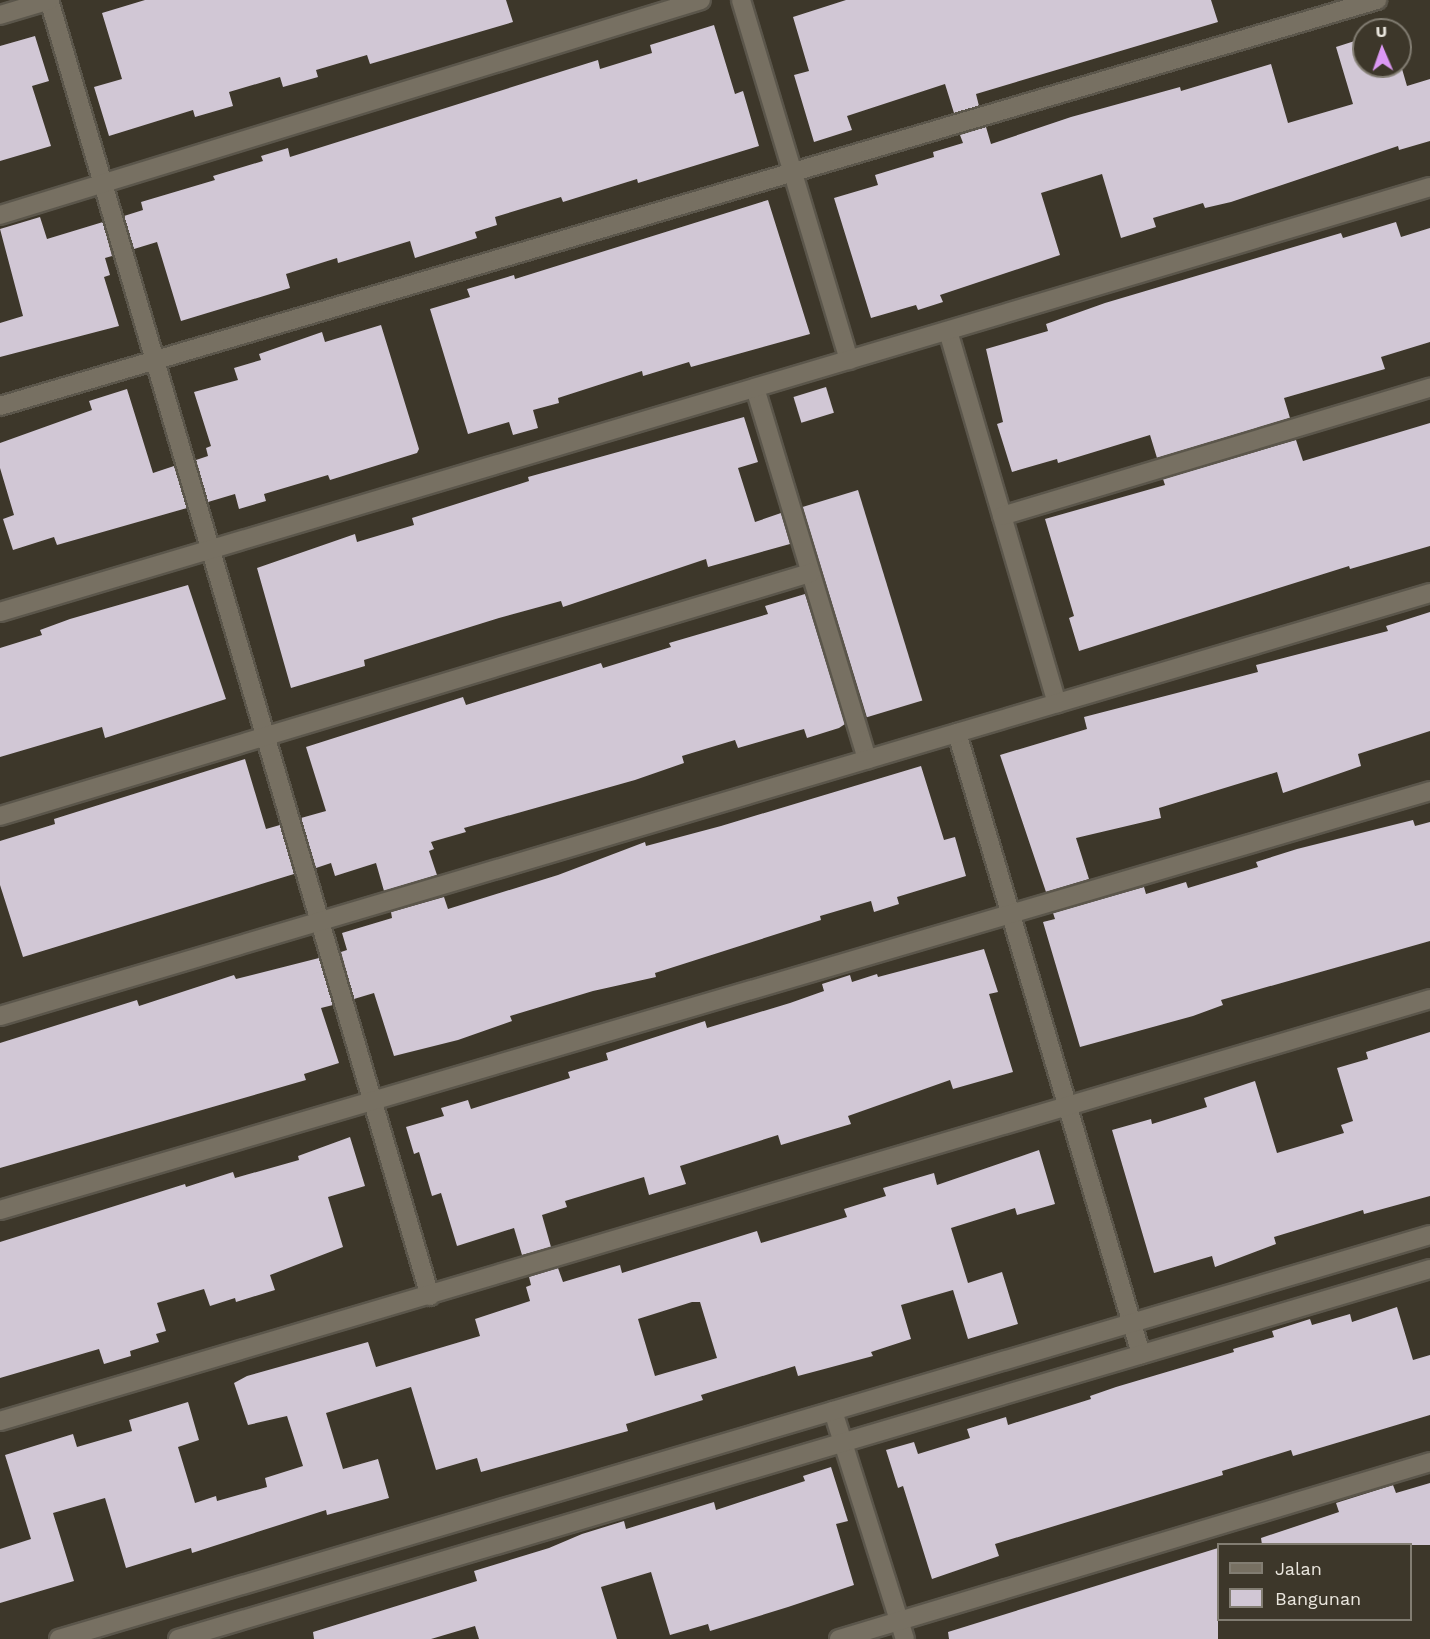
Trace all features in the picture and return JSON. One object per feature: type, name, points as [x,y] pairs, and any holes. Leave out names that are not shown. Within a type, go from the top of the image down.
[{"type":"street","points":[[0,15],[50,0],[430,1296]]},
{"type":"street","points":[[0,215],[103,181],[701,0]]},
{"type":"street","points":[[741,0],[849,360]]},
{"type":"street","points":[[0,406],[1377,0]]},
{"type":"street","points":[[0,612],[1430,188]]},
{"type":"street","points":[[948,331],[1057,703]]},
{"type":"street","points":[[755,388],[867,760]]},
{"type":"street","points":[[1002,516],[1430,388]]},
{"type":"street","points":[[0,816],[810,573]]},
{"type":"street","points":[[0,1016],[1430,593]]},
{"type":"street","points":[[957,733],[1141,1354]]},
{"type":"street","points":[[0,1210],[1430,791]]},
{"type":"street","points":[[0,1421],[1068,1108],[1430,999]]},
{"type":"street","points":[[59,1639],[1430,1235]]},
{"type":"street","points":[[178,1639],[1430,1269]]},
{"type":"street","points":[[833,1411],[902,1631]]},
{"type":"street","points":[[839,1639],[902,1631],[1430,1462]]},
{"type":"building","points":[[145,0],[506,0],[513,22],[370,64],[367,55],[316,70],[318,77],[283,87],[280,77],[229,92],[233,106],[195,117],[193,110],[109,136],[94,87],[122,79],[102,13]]},
{"type":"building","points":[[846,0],[1211,0],[1218,22],[976,94],[979,106],[954,113],[945,84],[847,116],[852,130],[814,142],[794,75],[809,71],[793,17]]},
{"type":"building","points":[[714,25],[735,94],[743,91],[759,146],[638,183],[637,179],[563,202],[561,197],[495,217],[497,225],[475,232],[477,238],[415,258],[410,241],[338,263],[337,258],[286,274],[290,288],[181,321],[157,242],[134,249],[124,216],[143,210],[141,202],[215,180],[213,176],[263,161],[261,156],[288,148],[290,157],[598,60],[600,69],[652,53],[650,45]]},
{"type":"building","points":[[35,36],[49,81],[32,86],[51,146],[0,161],[0,46]]},
{"type":"building","points":[[1352,42],[1352,78],[1405,78],[1407,86],[1430,79],[1430,141],[1399,150],[1398,146],[1231,202],[1205,208],[1203,203],[1153,218],[1156,227],[1121,238],[1102,174],[1041,193],[1060,255],[940,295],[943,302],[918,310],[916,305],[871,318],[834,198],[878,185],[875,175],[934,157],[933,152],[963,143],[960,135],[986,127],[991,144],[1071,117],[1180,87],[1181,91],[1271,64],[1288,123],[1353,104],[1336,47]]},
{"type":"building","points":[[768,200],[810,334],[691,367],[689,362],[643,376],[642,371],[558,398],[559,403],[533,410],[538,428],[513,435],[509,422],[468,434],[430,309],[470,297],[467,289],[514,275],[515,279]]},
{"type":"building","points":[[40,217],[47,239],[103,222],[112,256],[105,258],[110,275],[104,277],[119,326],[0,357],[0,323],[23,316],[0,229]]},
{"type":"building","points":[[1396,222],[1401,237],[1430,228],[1430,342],[1381,357],[1385,369],[1284,398],[1290,418],[1157,458],[1150,435],[1058,463],[1057,459],[1012,472],[997,424],[1003,422],[986,349],[1048,331],[1046,324],[1105,303],[1341,233],[1343,238]]},
{"type":"building","points":[[381,325],[419,449],[417,453],[330,480],[328,475],[264,494],[266,501],[239,509],[235,494],[208,502],[196,460],[208,456],[206,448],[211,446],[194,392],[238,380],[234,368],[261,360],[259,354],[322,332],[325,342]]},
{"type":"building","points":[[826,387],[834,413],[801,423],[793,397]]},
{"type":"building","points":[[127,389],[153,473],[174,466],[187,508],[57,545],[54,537],[13,550],[3,519],[14,515],[0,468],[0,443],[92,410],[89,401]]},
{"type":"building","points":[[744,417],[758,462],[738,468],[755,522],[781,513],[790,544],[708,567],[706,559],[563,607],[561,601],[499,618],[364,660],[365,666],[291,688],[257,568],[355,534],[357,542],[414,525],[412,518],[529,481],[528,477]]},
{"type":"building","points":[[1430,423],[1430,546],[1350,569],[1349,566],[1079,651],[1069,618],[1074,616],[1045,519],[1165,485],[1163,479],[1296,440],[1303,461]]},
{"type":"building","points":[[858,490],[922,700],[867,717],[803,507]]},
{"type":"building","points":[[188,585],[226,699],[105,738],[102,727],[0,757],[0,648],[42,635],[40,630],[70,619]]},
{"type":"building","points":[[805,594],[845,724],[839,728],[807,738],[804,729],[738,748],[735,740],[682,756],[684,763],[635,780],[464,828],[466,832],[431,842],[434,849],[429,851],[437,875],[384,891],[376,863],[335,876],[331,863],[316,868],[301,818],[326,811],[306,747],[463,697],[466,705],[601,663],[603,668],[671,647],[669,643],[768,614],[765,606]]},
{"type":"building","points":[[1430,612],[1430,731],[1358,754],[1361,766],[1283,793],[1277,772],[1159,808],[1161,818],[1076,838],[1089,879],[1046,892],[1000,755],[1087,729],[1084,717],[1258,672],[1256,665],[1388,631],[1386,626]]},
{"type":"building","points":[[245,759],[266,829],[280,825],[294,874],[23,957],[0,885],[0,841],[55,824],[54,819]]},
{"type":"building","points":[[921,766],[944,840],[955,837],[966,876],[897,897],[899,904],[874,912],[871,901],[820,916],[821,920],[655,973],[656,977],[593,991],[510,1016],[512,1021],[458,1040],[394,1056],[374,993],[354,999],[341,952],[347,950],[342,933],[392,918],[391,912],[444,897],[448,909],[558,875],[645,842],[646,846],[721,826]]},
{"type":"building","points":[[1413,820],[1415,826],[1430,822],[1430,941],[1221,1000],[1223,1005],[1193,1016],[1080,1047],[1043,922],[1055,919],[1053,913],[1144,887],[1146,894],[1186,882],[1188,888],[1258,867],[1256,862],[1297,849]]},
{"type":"building","points":[[984,949],[998,992],[989,994],[1013,1072],[953,1089],[950,1080],[848,1116],[851,1124],[781,1145],[778,1135],[680,1166],[686,1184],[649,1195],[644,1177],[565,1201],[567,1207],[542,1215],[551,1247],[522,1255],[514,1228],[457,1246],[441,1193],[432,1196],[419,1152],[414,1154],[406,1127],[444,1116],[441,1108],[468,1100],[471,1109],[570,1078],[568,1072],[608,1060],[606,1053],[705,1021],[707,1028],[790,1003],[824,991],[822,984],[850,975],[852,982],[877,974],[878,977]]},
{"type":"building","points":[[319,958],[333,1005],[321,1008],[339,1063],[304,1074],[306,1080],[0,1168],[0,1043],[137,1000],[139,1006],[234,975],[236,979]]},
{"type":"building","points":[[1430,1032],[1430,1196],[1364,1214],[1363,1210],[1274,1237],[1276,1244],[1215,1267],[1212,1256],[1154,1273],[1112,1130],[1151,1119],[1152,1124],[1207,1107],[1204,1098],[1255,1081],[1277,1153],[1344,1133],[1341,1125],[1353,1121],[1337,1068],[1368,1059],[1366,1052]]},
{"type":"building","points":[[350,1137],[365,1186],[328,1197],[343,1247],[270,1275],[275,1290],[236,1302],[235,1298],[210,1306],[204,1289],[157,1303],[166,1331],[156,1334],[159,1342],[130,1351],[131,1356],[104,1364],[99,1349],[0,1378],[0,1242],[185,1184],[186,1187],[233,1172],[235,1178],[299,1160],[298,1156]]},
{"type":"building","points":[[1039,1150],[1055,1204],[1017,1215],[1015,1208],[951,1228],[968,1283],[1002,1272],[1018,1324],[968,1339],[953,1290],[901,1305],[911,1339],[871,1352],[873,1356],[798,1376],[795,1366],[701,1395],[703,1400],[626,1424],[628,1431],[481,1472],[477,1458],[436,1470],[411,1387],[326,1413],[343,1469],[378,1459],[389,1498],[327,1515],[326,1510],[192,1553],[191,1548],[126,1568],[105,1498],[53,1513],[74,1581],[0,1603],[0,1549],[31,1539],[5,1455],[73,1434],[77,1447],[132,1431],[129,1420],[188,1402],[199,1440],[178,1447],[195,1503],[216,1496],[217,1501],[267,1487],[265,1478],[303,1466],[287,1416],[248,1425],[234,1383],[247,1376],[368,1342],[376,1367],[480,1336],[475,1319],[530,1301],[526,1287],[531,1285],[529,1277],[558,1268],[563,1282],[620,1265],[622,1273],[757,1231],[761,1243],[847,1217],[844,1209],[886,1196],[883,1188],[934,1173],[937,1185]],"holes":[[[692,1302],[700,1302],[717,1358],[655,1376],[638,1319]]]},
{"type":"building","points":[[1397,1307],[1413,1360],[1430,1355],[1430,1415],[1293,1456],[1291,1450],[1222,1471],[1223,1475],[995,1544],[999,1556],[932,1579],[903,1486],[898,1488],[886,1450],[914,1442],[918,1454],[970,1438],[967,1429],[1006,1417],[1008,1425],[1091,1399],[1090,1396],[1116,1387],[1234,1352],[1233,1349],[1274,1337],[1272,1331],[1310,1319],[1312,1325],[1350,1314],[1352,1322]]},
{"type":"building","points":[[831,1467],[848,1521],[836,1524],[854,1585],[788,1607],[710,1631],[708,1624],[670,1635],[651,1572],[601,1587],[617,1639],[479,1639],[475,1626],[431,1639],[314,1639],[313,1632],[477,1581],[474,1571],[549,1548],[582,1534],[624,1521],[626,1529],[714,1502],[716,1510],[805,1481],[803,1476]]},
{"type":"building","points":[[1430,1483],[1430,1545],[1262,1543],[1261,1538],[1339,1512],[1336,1503],[1393,1485],[1396,1493]]},
{"type":"building","points":[[1217,1548],[1218,1639],[949,1639],[948,1632]]}]
